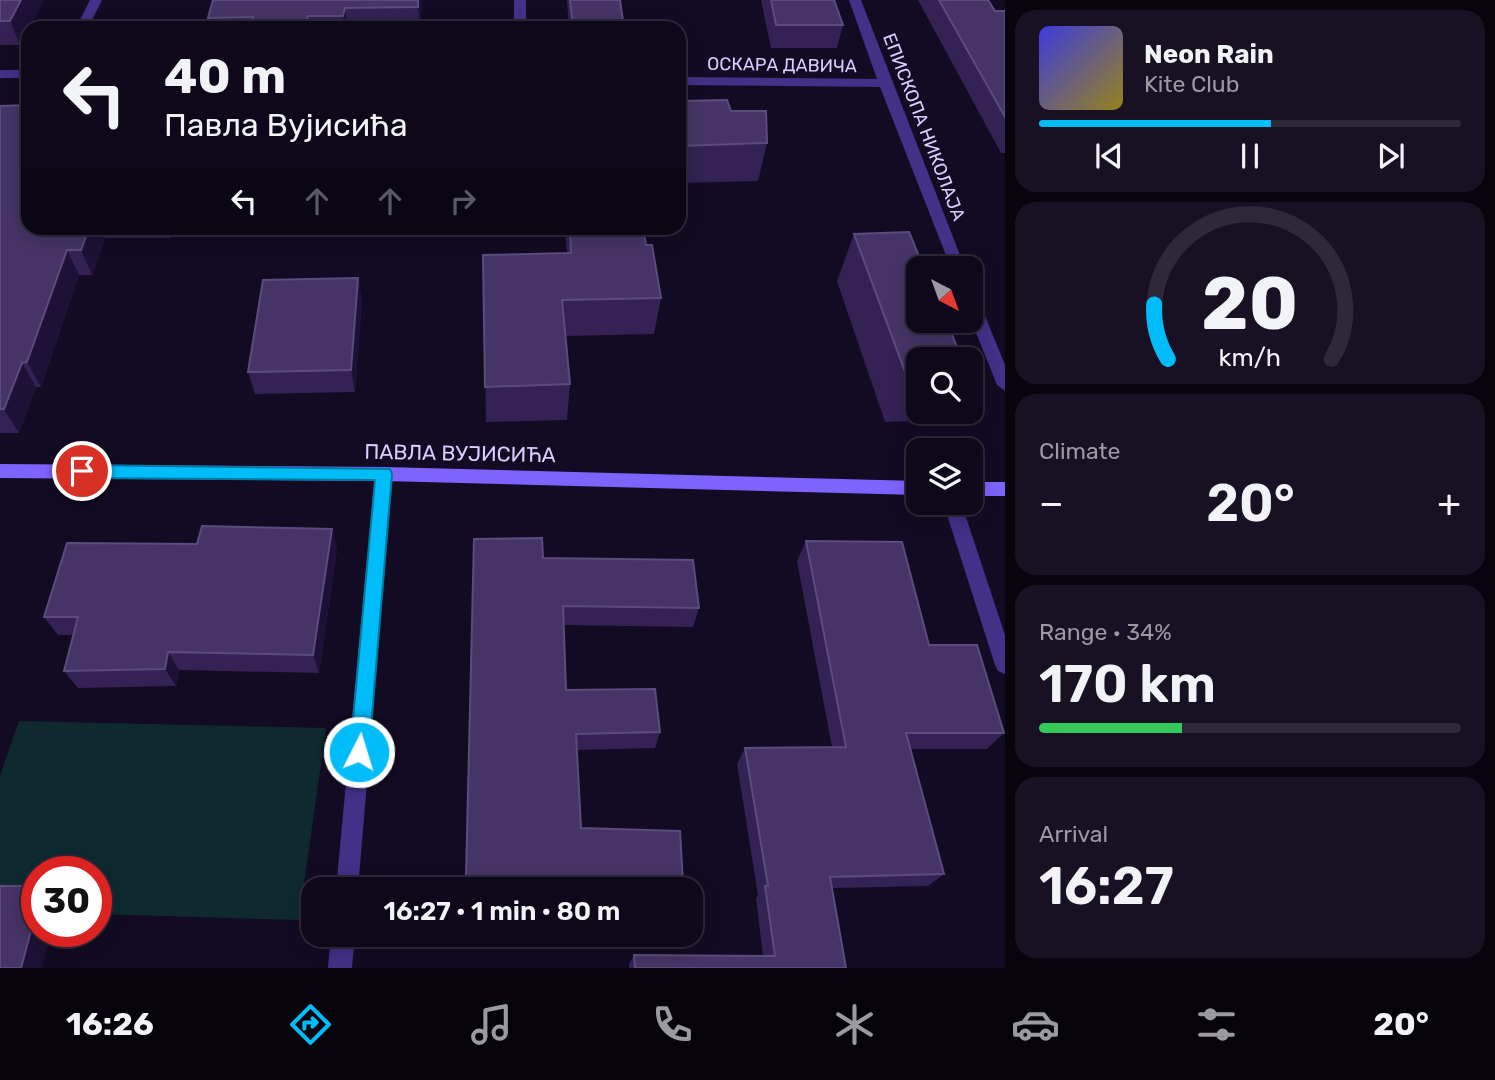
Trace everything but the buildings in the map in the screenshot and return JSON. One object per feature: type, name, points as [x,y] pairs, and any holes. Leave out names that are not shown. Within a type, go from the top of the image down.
[{"type":"street","points":[[86,21],[96,0]]},
{"type":"street","points":[[520,0],[520,21]]},
{"type":"street","name":"ЕПИСКОПА НИКОЛАЈА","points":[[855,0],[884,83],[953,256]]},
{"type":"street","points":[[0,74],[21,74]]},
{"type":"street","name":"ОСКАРА ДАВИЧА","points":[[686,82],[884,83]]},
{"type":"street","points":[[984,332],[1005,385]]},
{"type":"street","name":"ПАВЛА ВУЈИСИЋА","points":[[0,471],[384,474],[906,488]]},
{"type":"street","points":[[348,877],[384,474]]},
{"type":"street","points":[[983,489],[1005,489]]},
{"type":"street","points":[[956,515],[1005,665]]},
{"type":"street","points":[[340,968],[342,947]]},
{"type":"green space","points":[[19,721],[326,728],[305,877],[301,877],[299,920],[112,914],[112,856],[21,856],[21,912],[0,911],[0,776]]},
{"type":"route","points":[[82,471],[384,474],[359,752]]}]
